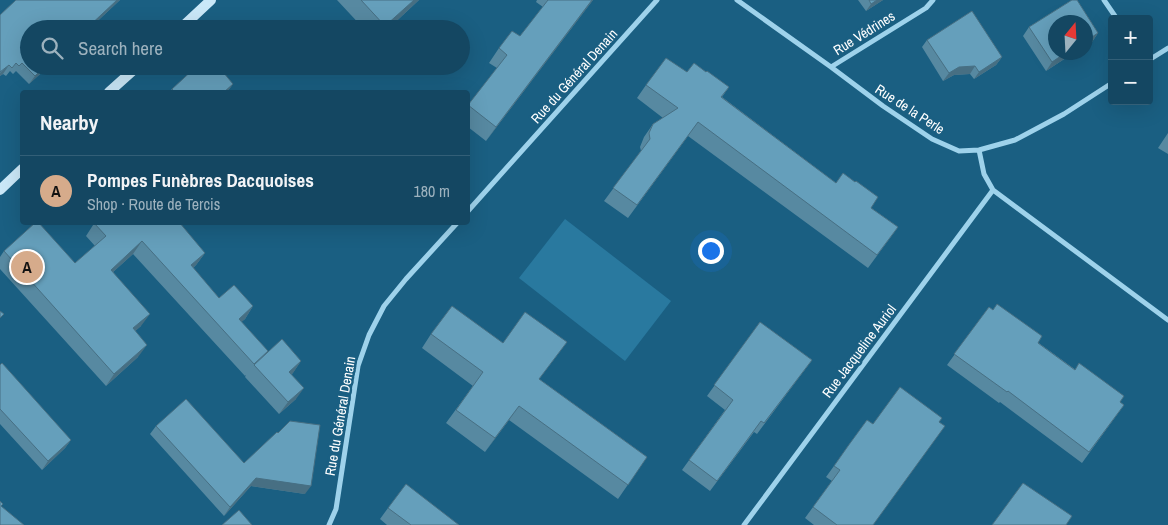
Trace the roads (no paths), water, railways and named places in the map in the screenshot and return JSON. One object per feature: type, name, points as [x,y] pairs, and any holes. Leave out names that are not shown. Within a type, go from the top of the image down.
[{"type":"main road","points":[[190,20],[211,0]]},
{"type":"main road","points":[[110,90],[128,75]]},
{"type":"main road","points":[[0,190],[20,172]]},
{"type":"street","name":"Rue du Général Denain","points":[[470,209],[658,0]]},
{"type":"street","name":"Rue de la Perle","points":[[737,0],[882,106],[932,139],[959,151],[979,150],[1016,140],[1064,114],[1108,86]]},
{"type":"street","name":"Rue Védrines","points":[[831,67],[926,8],[933,0]]},
{"type":"street","points":[[1104,0],[1114,15]]},
{"type":"street","points":[[1153,57],[1168,48]]},
{"type":"street","points":[[979,150],[984,174],[993,190],[1168,320]]},
{"type":"street","name":"Rue Jacqueline Auriol","points":[[744,525],[993,190]]},
{"type":"street","name":"Rue du Général Denain","points":[[329,525],[336,509],[358,366],[369,335],[384,306],[406,278],[455,225]]},
{"type":"place","name":"Pompes Funèbres Dacquoises","points":[[27,267]]}]
